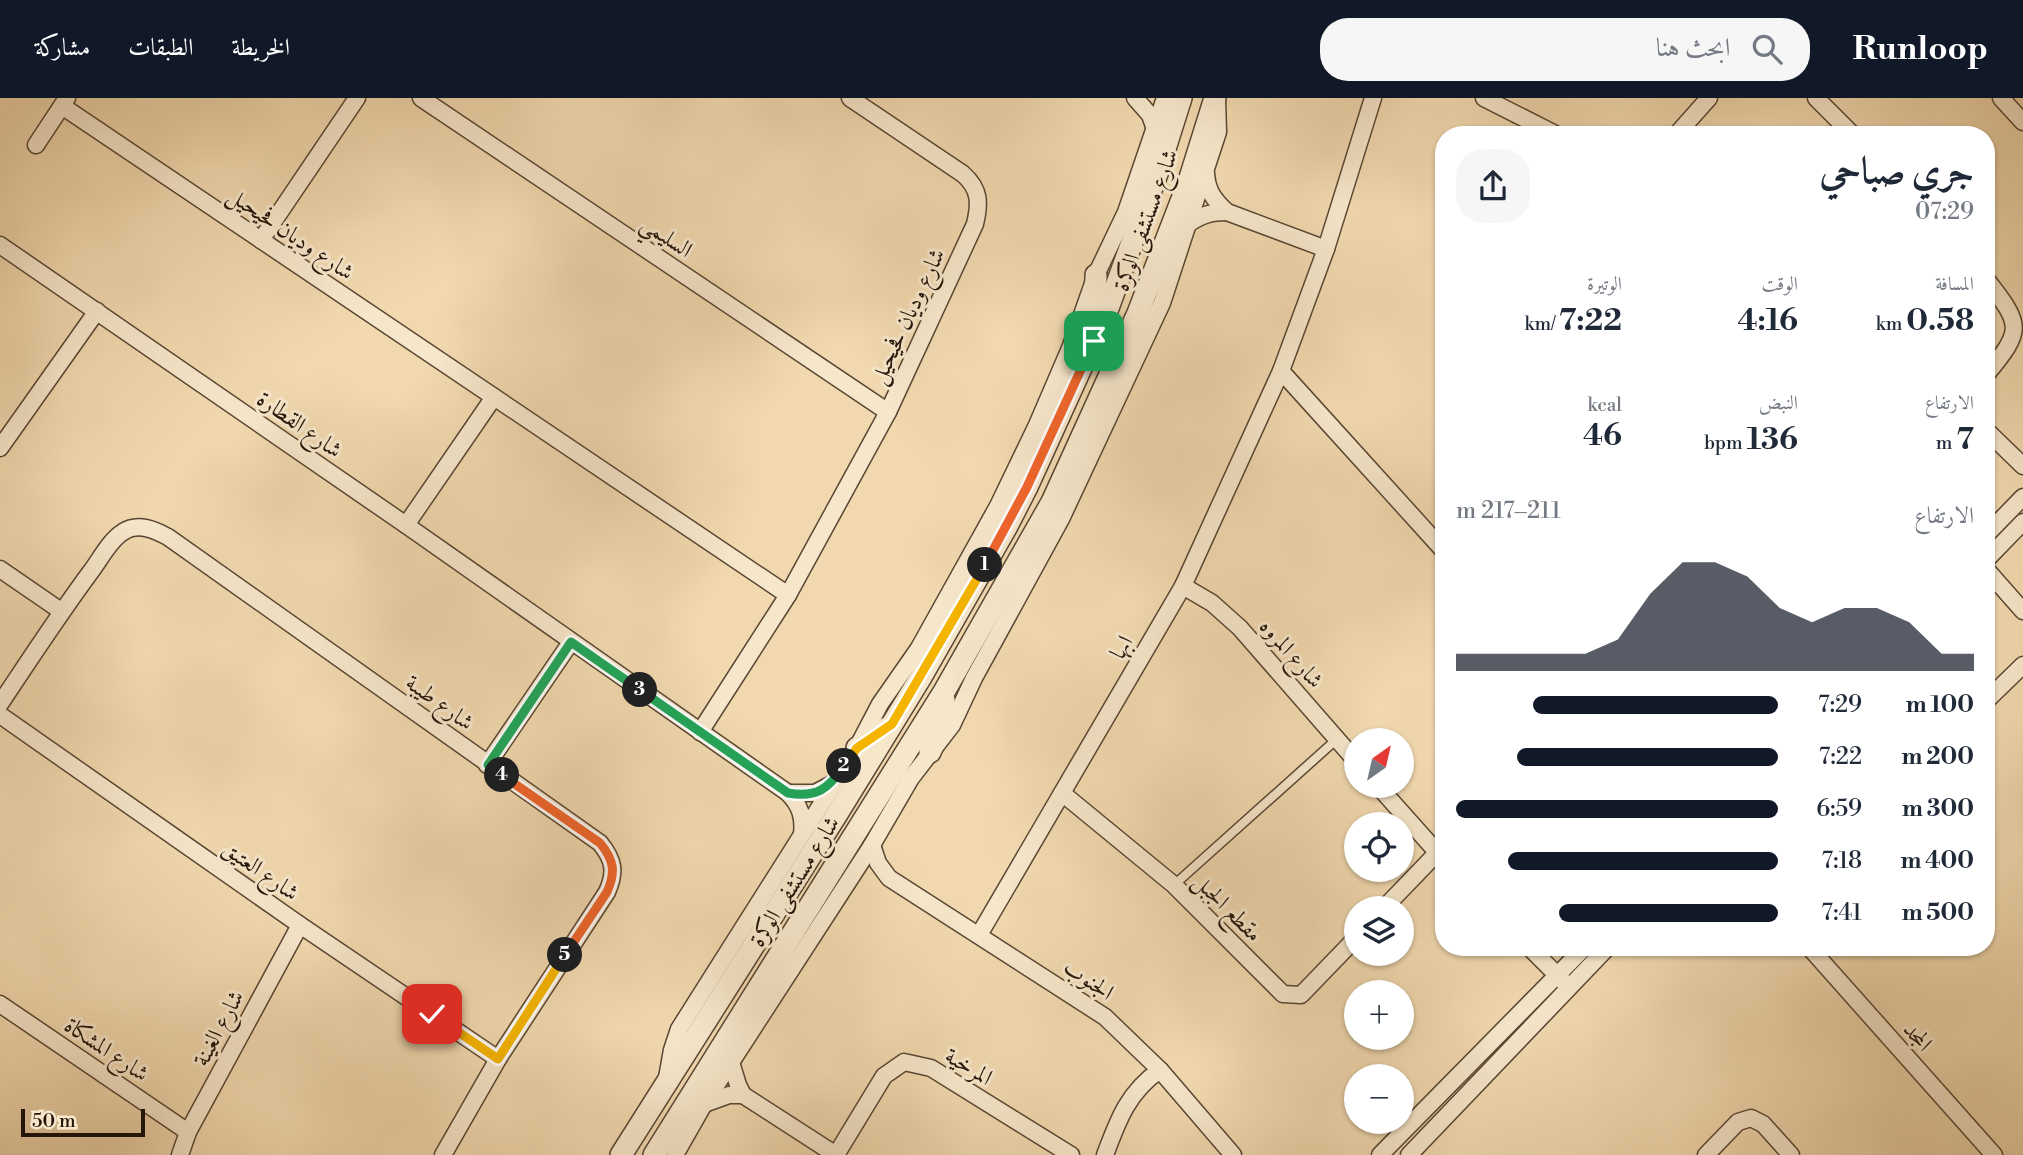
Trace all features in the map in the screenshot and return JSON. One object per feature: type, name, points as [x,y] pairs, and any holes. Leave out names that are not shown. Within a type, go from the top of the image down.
[{"type":"street","points":[[261,240],[357,98]]},
{"type":"street","name":"السليمي","points":[[421,98],[888,412]]},
{"type":"street","name":"شارع وديان فحيحيل","points":[[700,732],[788,595],[888,412],[975,224],[979,207],[973,183],[850,98]]},
{"type":"street","points":[[1135,98],[1150,115],[1155,129]]},
{"type":"street","name":"شارع مستشفى الوكرة","points":[[667,1080],[679,1029],[857,748],[880,704],[919,648],[998,506],[1062,369],[1096,275],[1126,212],[1165,98]]},
{"type":"street","name":"شارع مستشفى الوكرة","points":[[621,1155],[892,724],[1007,526],[1094,341],[1158,171],[1181,98]]},
{"type":"street","name":"شارع مستشفى الوكرة","points":[[675,1155],[704,1104],[852,878],[911,778],[958,714],[974,678],[1061,519],[1162,303],[1218,132],[1216,98]]},
{"type":"street","name":"شارع مستشفى الوكرة","points":[[654,1155],[945,690],[1052,502],[1147,292],[1189,181],[1216,98]]},
{"type":"street","name":"ابها","points":[[979,935],[1183,586],[1282,371],[1326,248],[1373,98]]},
{"type":"street","points":[[1484,98],[1539,126]]},
{"type":"street","points":[[1684,126],[1709,98]]},
{"type":"street","points":[[2001,98],[2023,122]]},
{"type":"street","points":[[1825,101],[1846,126]]},
{"type":"street","name":"شارع وديان فحيحيل","points":[[36,145],[64,102],[261,240],[788,595]]},
{"type":"street","points":[[1205,171],[1207,187],[1215,201],[1227,212]]},
{"type":"street","points":[[1187,225],[1198,216],[1227,212],[1326,248]]},
{"type":"street","name":"شارع القطارة","points":[[0,245],[788,793]]},
{"type":"street","points":[[1147,292],[1175,261]]},
{"type":"street","points":[[1094,341],[1096,275]]},
{"type":"street","points":[[1995,289],[2017,318],[2018,331],[2010,351],[1995,366]]},
{"type":"street","points":[[0,448],[97,311]]},
{"type":"street","points":[[1282,371],[1435,541]]},
{"type":"street","points":[[406,525],[494,397]]},
{"type":"street","points":[[1995,439],[2023,466]]},
{"type":"street","points":[[1995,525],[2023,497]]},
{"type":"street","points":[[1995,551],[2023,522]]},
{"type":"street","name":"شارع طيبة","points":[[0,704],[61,611],[113,541],[124,531],[151,528],[213,568],[600,843],[614,866],[607,892],[498,1059],[443,1155]]},
{"type":"street","points":[[0,569],[61,611]]},
{"type":"street","points":[[1995,579],[2023,611]]},
{"type":"street","name":"شارع المروه","points":[[1183,586],[1212,603],[1240,628],[1344,747]]},
{"type":"street","points":[[488,765],[571,642]]},
{"type":"street","points":[[1995,692],[2023,665]]},
{"type":"street","points":[[930,752],[943,715],[945,690]]},
{"type":"street","name":"شارع العتيق","points":[[0,715],[300,925],[498,1059]]},
{"type":"street","points":[[857,748],[892,724]]},
{"type":"street","points":[[788,793],[816,793],[832,784]]},
{"type":"street","points":[[788,793],[799,808],[802,835]]},
{"type":"street","name":"مقطع الجبل","points":[[1062,793],[1174,885],[1283,994],[1301,995],[1344,950]]},
{"type":"street","points":[[1389,798],[1435,850]]},
{"type":"street","name":"الجنوب","points":[[872,845],[878,863],[889,878],[1105,1017],[1160,1070],[1233,1155]]},
{"type":"street","points":[[1397,896],[1435,861]]},
{"type":"street","points":[[852,878],[870,874],[889,878]]},
{"type":"street","name":"شارع الغينة","points":[[180,1155],[188,1132],[300,925]]},
{"type":"street","points":[[1538,956],[1563,981]]},
{"type":"street","points":[[1409,1155],[1563,981],[1580,956]]},
{"type":"street","points":[[1380,1155],[1563,981],[1596,956]]},
{"type":"street","name":"المجد","points":[[1817,956],[1994,1155]]},
{"type":"street","name":"شارع المشكاة","points":[[0,1004],[188,1132]]},
{"type":"street","points":[[704,1104],[729,1095],[743,1095],[732,1062]]},
{"type":"street","name":"المرخية","points":[[743,1095],[836,1155],[884,1076],[904,1062],[931,1068],[1071,1155]]},
{"type":"street","points":[[1105,1155],[1126,1103],[1136,1090],[1160,1070]]},
{"type":"street","points":[[1706,1155],[1738,1122],[1751,1118],[1763,1124],[1791,1155]]},
{"type":"lane","points":[[1174,885],[1337,739]]},
{"type":"route","points":[[432,1014],[498,1059],[607,892],[612,880],[614,866],[600,843],[488,765],[571,642],[788,793],[816,793],[824,789],[832,784],[857,748],[892,724],[922,677],[1027,487],[1094,341]]}]
